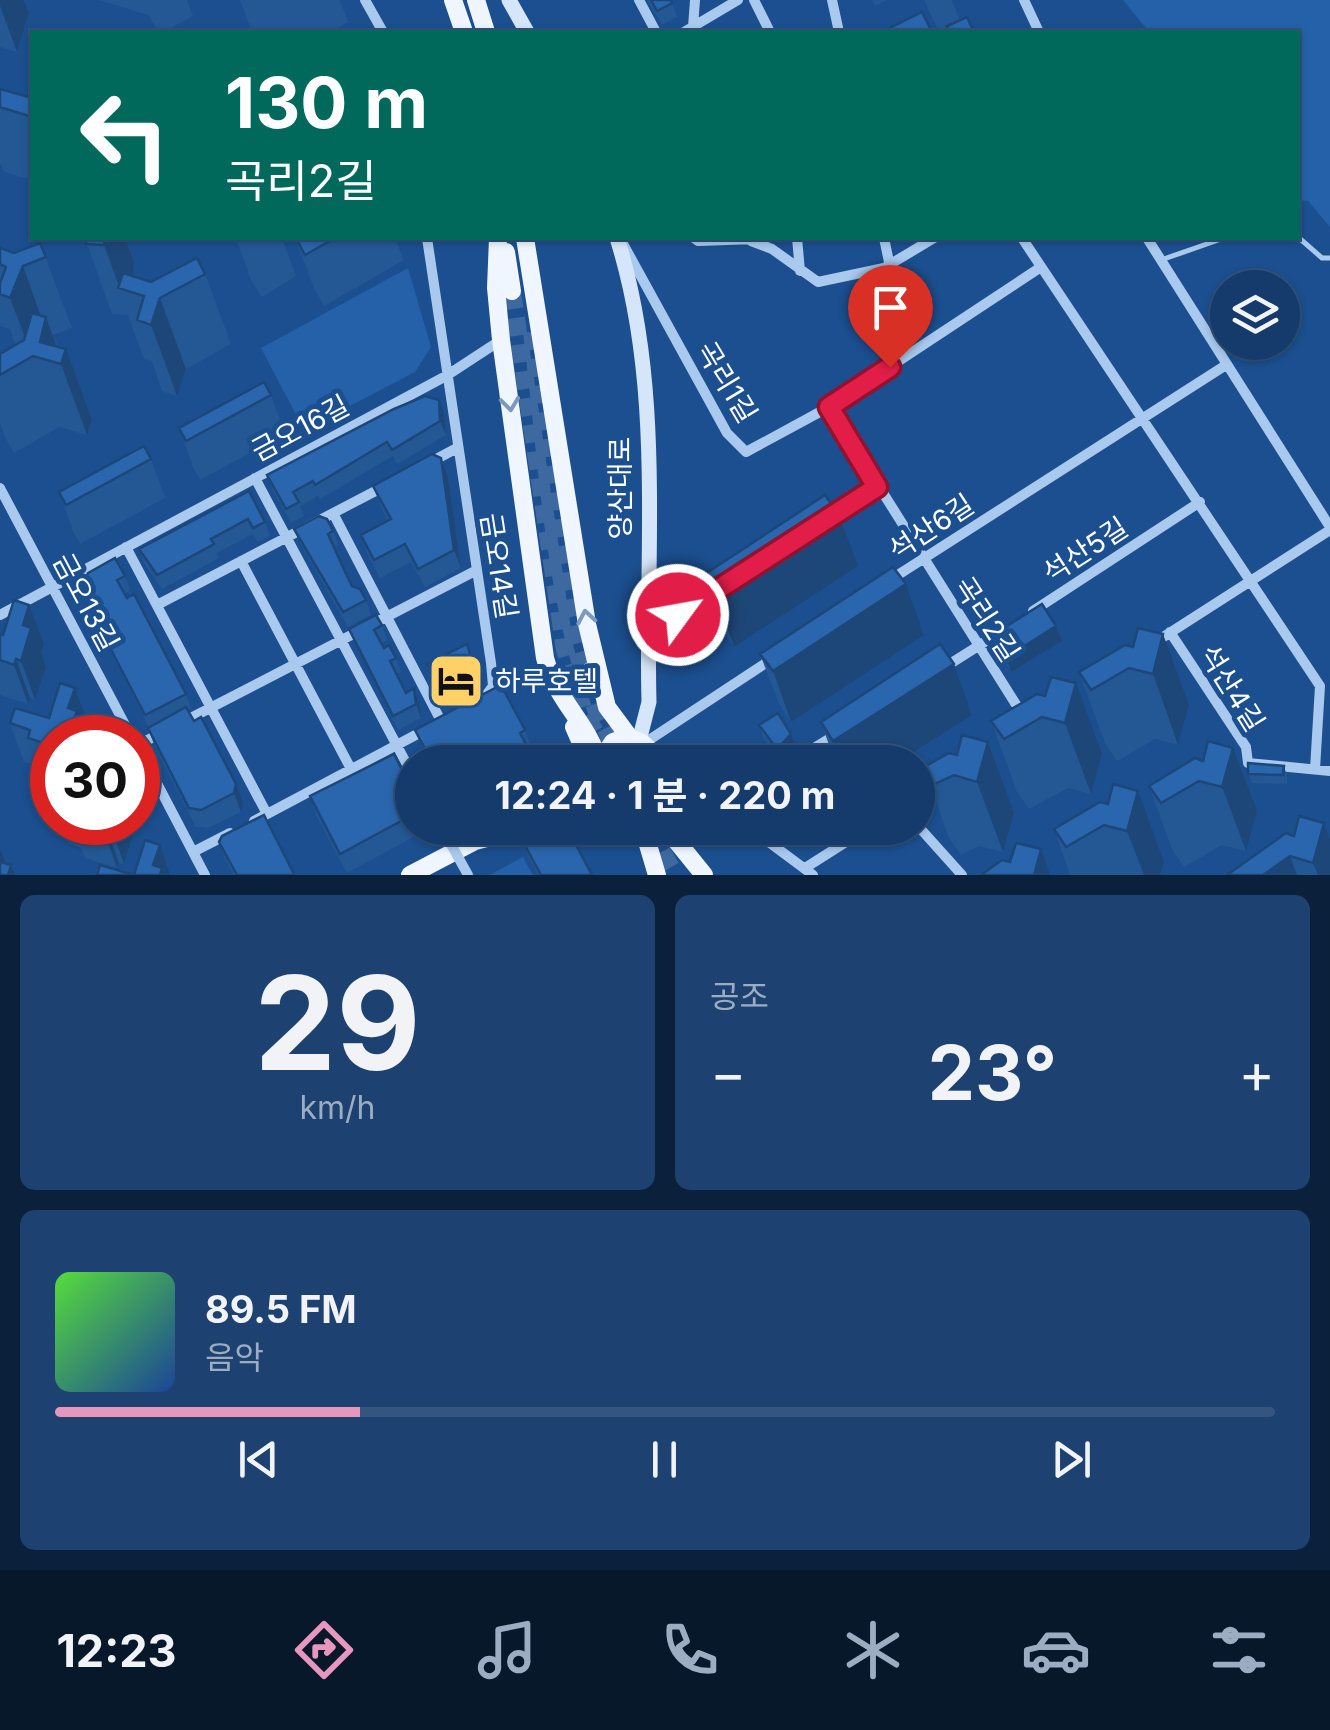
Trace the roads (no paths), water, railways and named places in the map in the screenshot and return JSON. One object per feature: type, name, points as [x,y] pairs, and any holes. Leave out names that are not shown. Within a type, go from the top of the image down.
[{"type":"main road","points":[[453,0],[463,30]]},
{"type":"main road","points":[[476,0],[485,30]]},
{"type":"main road","points":[[509,0],[526,30]]},
{"type":"main road","points":[[501,240],[496,288],[501,340],[553,684],[582,745]]},
{"type":"main road","points":[[502,240],[519,290],[522,240]]},
{"type":"main road","points":[[522,240],[596,666],[612,716],[641,745]]},
{"type":"main road","name":"양산대로","points":[[619,240],[636,297],[645,356],[648,702],[638,741]]},
{"type":"main road","points":[[553,684],[576,682],[596,666]]},
{"type":"main road","points":[[553,684],[584,727],[592,745]]},
{"type":"main road","points":[[611,745],[638,741]]},
{"type":"main road","points":[[410,875],[467,845]]},
{"type":"main road","points":[[642,845],[657,875]]},
{"type":"main road","points":[[647,845],[649,857]]},
{"type":"main road","points":[[680,845],[704,875]]},
{"type":"street","points":[[364,0],[382,30]]},
{"type":"street","points":[[638,0],[655,30]]},
{"type":"street","points":[[688,30],[695,0]]},
{"type":"street","points":[[688,30],[738,0]]},
{"type":"street","points":[[754,0],[769,30]]},
{"type":"street","points":[[832,0],[839,30]]},
{"type":"street","points":[[1024,0],[1037,30]]},
{"type":"street","points":[[427,240],[446,376]]},
{"type":"street","name":"곡리1길","points":[[619,240],[727,433],[746,452],[829,407],[1041,266]]},
{"type":"street","points":[[697,240],[727,240]]},
{"type":"street","points":[[758,240],[818,282],[884,268],[930,240]]},
{"type":"street","points":[[797,240],[800,271]]},
{"type":"street","points":[[884,240],[889,262]]},
{"type":"street","points":[[1023,240],[1320,686],[1315,768]]},
{"type":"street","points":[[1148,240],[1330,528]]},
{"type":"street","name":"금오16길","points":[[0,615],[446,376],[501,340]]},
{"type":"street","name":"석산6길","points":[[872,592],[1226,365]]},
{"type":"street","name":"금오14길","points":[[446,376],[493,686],[470,706]]},
{"type":"street","name":"곡리2길","points":[[829,407],[921,560],[1028,724]]},
{"type":"street","points":[[410,473],[457,448]]},
{"type":"street","points":[[255,478],[395,745]]},
{"type":"street","points":[[157,605],[395,481]]},
{"type":"street","points":[[817,528],[877,487]]},
{"type":"street","name":"금오13길","points":[[0,488],[120,715]]},
{"type":"street","name":"석산5길","points":[[1026,616],[1200,502]]},
{"type":"street","points":[[332,513],[441,722]]},
{"type":"street","name":"석산4길","points":[[1139,652],[1330,528]]},
{"type":"street","points":[[126,547],[267,814]]},
{"type":"street","points":[[241,561],[351,769]]},
{"type":"street","points":[[160,734],[477,570]]},
{"type":"street","points":[[647,622],[678,615],[724,586]]},
{"type":"street","points":[[931,676],[1010,626]]},
{"type":"street","name":"석산4길","points":[[1170,632],[1246,747],[1248,763],[1330,771]]},
{"type":"street","points":[[638,741],[790,646]]},
{"type":"street","points":[[398,745],[456,714]]},
{"type":"street","points":[[818,745],[853,724]]},
{"type":"street","points":[[194,852],[395,747]]},
{"type":"street","points":[[935,784],[949,775]]},
{"type":"street","points":[[160,788],[205,875]]},
{"type":"street","points":[[451,845],[468,875]]},
{"type":"street","points":[[773,845],[809,872],[845,845]]},
{"type":"street","points":[[935,845],[962,875]]},
{"type":"lane","points":[[1161,260],[1218,240]]},
{"type":"lane","points":[[1300,240],[1322,258],[1330,258]]},
{"type":"tunnel","points":[[512,291],[565,650],[584,712],[602,745]]},
{"type":"tunnel","points":[[532,332],[560,572],[581,665],[596,709],[615,745]]},
{"type":"tunnel","points":[[658,845],[675,875]]},
{"type":"place","name":"하루호텔","points":[[456,681]]}]
